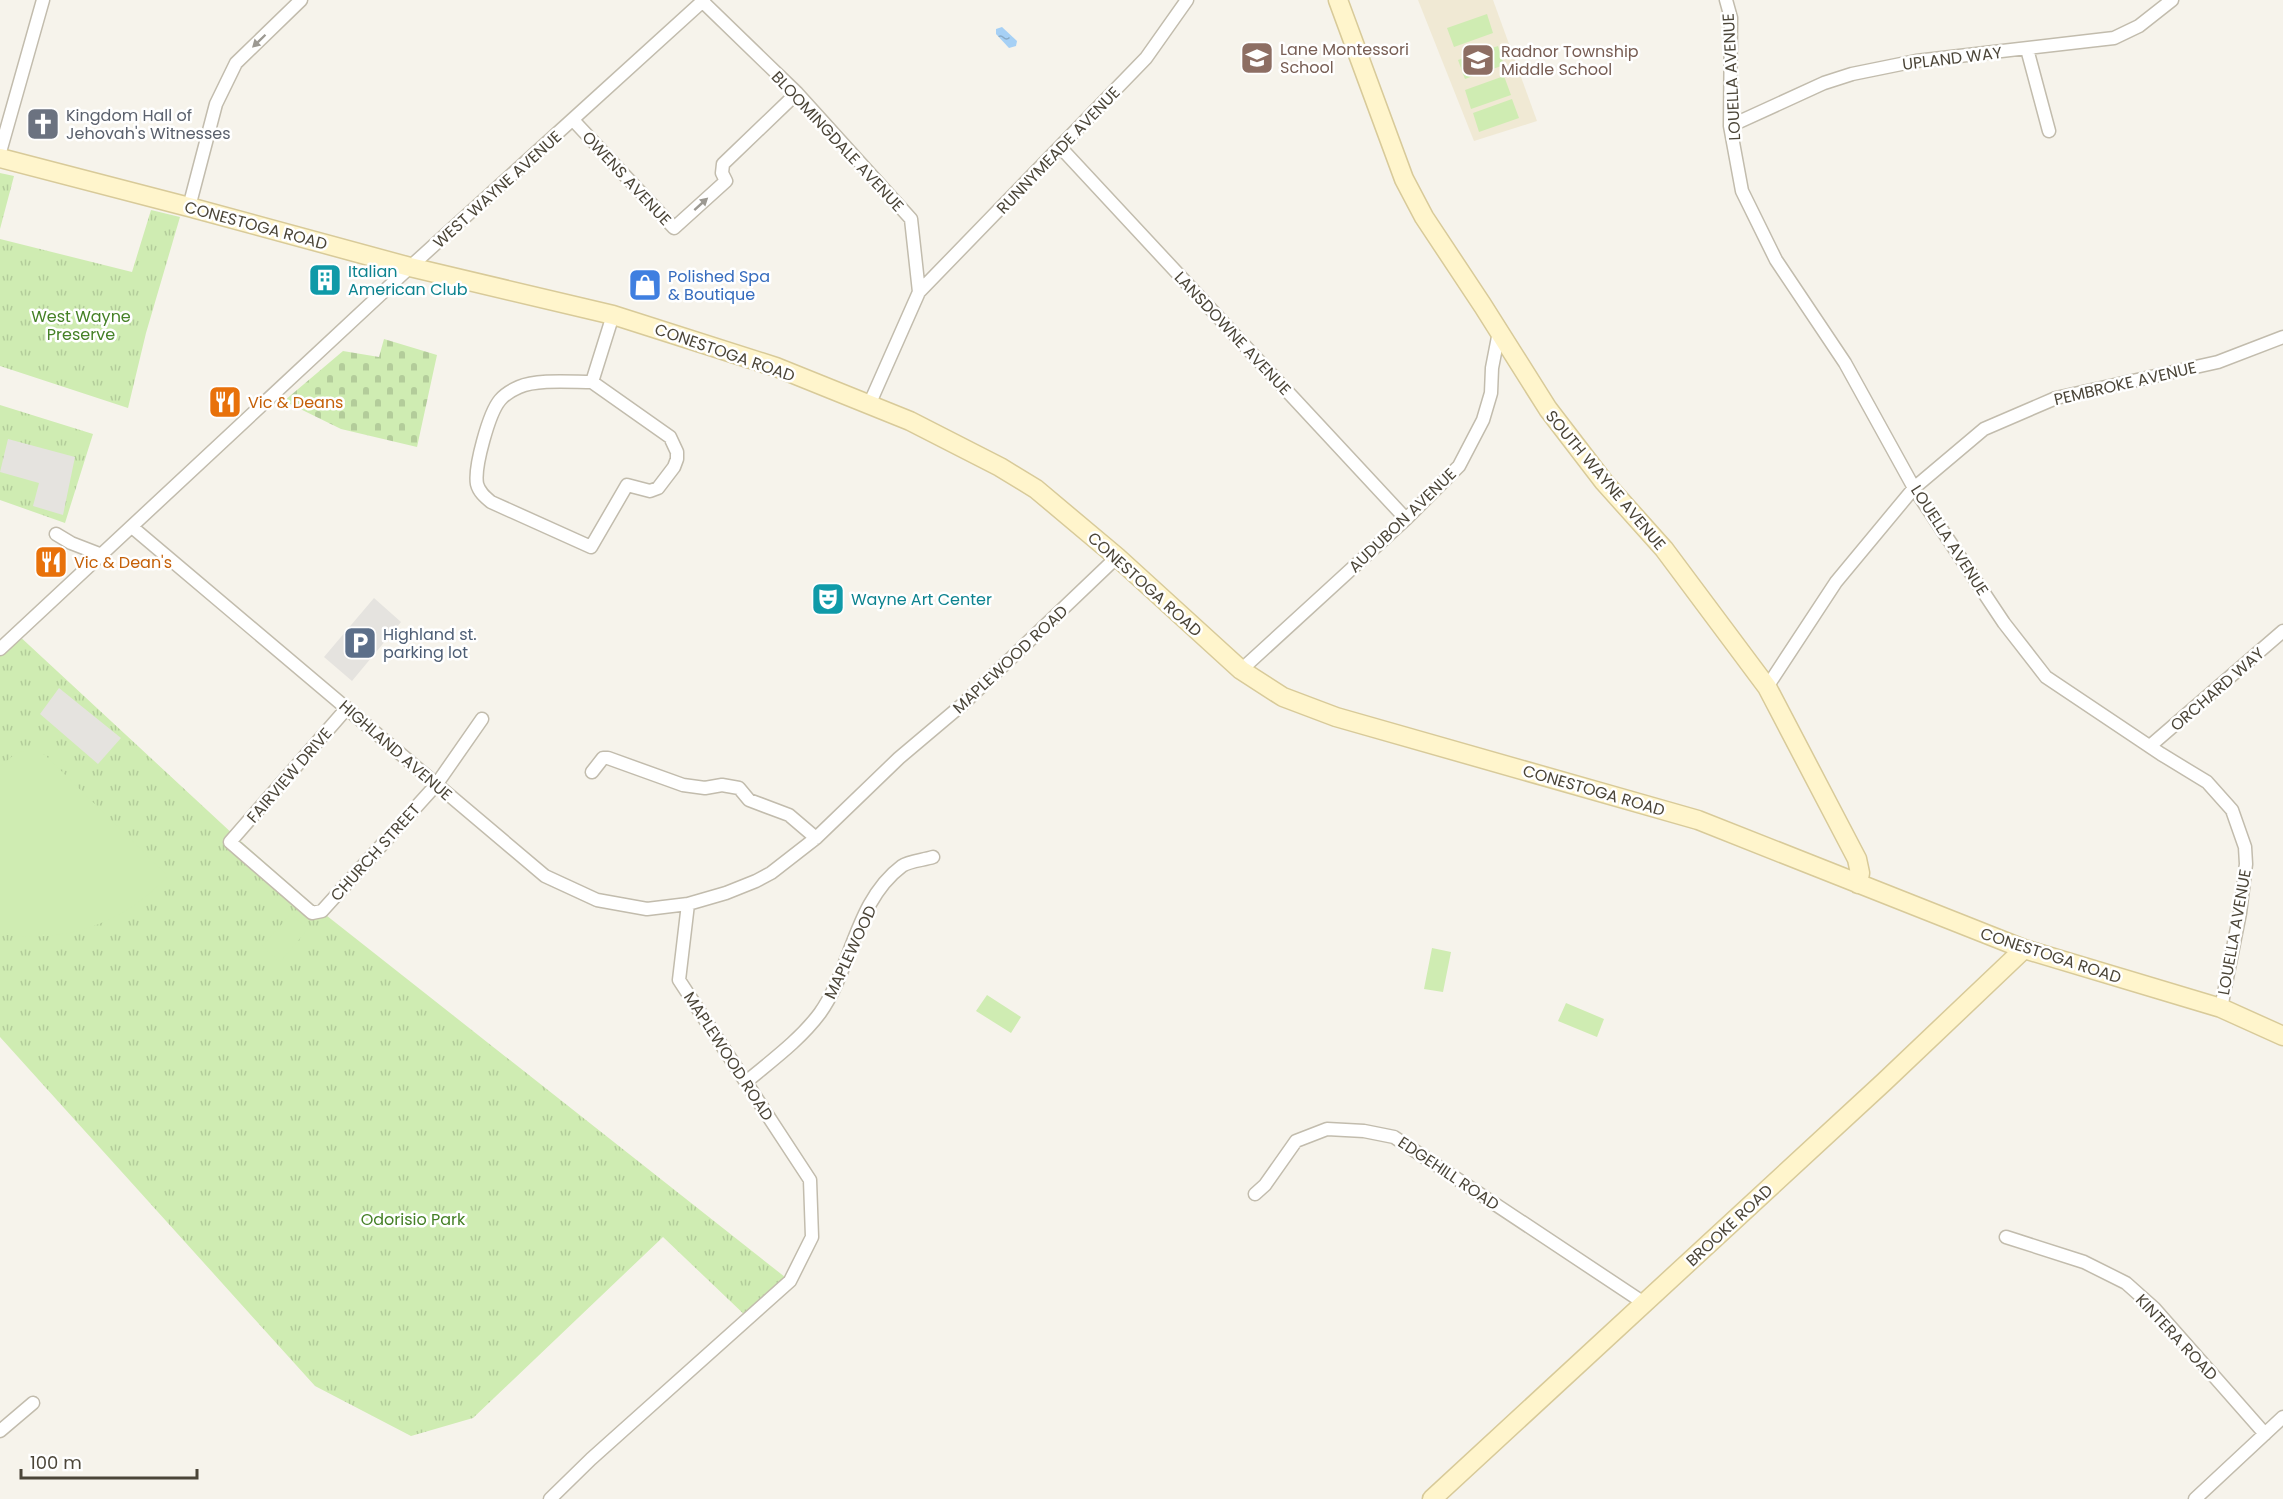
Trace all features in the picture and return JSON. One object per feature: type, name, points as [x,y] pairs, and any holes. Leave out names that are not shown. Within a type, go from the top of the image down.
[{"type":"main road","name":"SOUTH WAYNE AVENUE","points":[[1338,0],[1413,200],[1548,410],[1604,482],[1664,549],[1767,687],[1857,859],[1860,873],[1858,884]]},
{"type":"main road","name":"CONESTOGA ROAD","points":[[0,158],[410,267],[613,315],[777,367],[910,421],[1019,478],[1054,502],[1241,670],[1276,693],[1314,710],[1698,820],[2024,950],[2221,1008],[2283,1036]]},
{"type":"main road","name":"BROOKE ROAD","points":[[1432,1499],[2024,950]]},
{"type":"street","points":[[0,152],[43,0]]},
{"type":"street","points":[[189,207],[216,104],[236,63],[301,0]]},
{"type":"street","name":"RUNNYMEADE AVENUE","points":[[920,292],[1146,58],[1188,0]]},
{"type":"street","name":"LOUELLA AVENUE","points":[[1726,0],[1731,18],[1730,126],[1742,191],[1776,260],[1845,363],[1914,488],[2004,623],[2046,676],[2206,782],[2222,796],[2232,810],[2243,839],[2246,864],[2240,913],[2221,1008]]},
{"type":"street","name":"UPLAND WAY","points":[[1730,126],[1824,83],[1852,74],[1916,61],[2114,38],[2127,34],[2172,0]]},
{"type":"street","name":"BLOOMINGDALE AVENUE","points":[[703,1],[797,93],[910,219],[920,292]]},
{"type":"street","name":"WEST WAYNE AVENUE","points":[[0,649],[410,267],[703,1]]},
{"type":"street","points":[[2027,49],[2049,131]]},
{"type":"street","name":"OWENS AVENUE","points":[[573,120],[674,228],[726,181],[722,173],[723,164],[797,93]]},
{"type":"street","name":"LANSDOWNE AVENUE","points":[[1061,148],[1406,519]]},
{"type":"street","points":[[869,405],[920,292]]},
{"type":"street","points":[[592,382],[613,315]]},
{"type":"street","name":"AUDUBON AVENUE","points":[[1241,670],[1406,519],[1459,466],[1483,420],[1491,393],[1492,368],[1499,332]]},
{"type":"street","name":"PEMBROKE AVENUE","points":[[1767,687],[1836,582],[1914,488],[1984,429],[2056,398],[2218,362],[2283,337]]},
{"type":"street","points":[[592,382],[670,437],[677,452],[677,459],[658,488],[650,491],[627,485],[591,547],[491,502],[482,494],[477,482],[482,446],[498,402],[502,397],[521,386],[536,383],[592,382]]},
{"type":"street","name":"HIGHLAND AVENUE","points":[[132,527],[545,876],[597,900],[647,909],[688,904]]},
{"type":"street","points":[[56,534],[71,543],[102,555]]},
{"type":"street","name":"MAPLEWOOD ROAD","points":[[550,1499],[599,1452],[790,1281],[812,1238],[810,1180],[680,980],[688,904],[756,881],[771,873],[816,838],[899,758],[963,704],[1117,557]]},
{"type":"street","name":"ORCHARD WAY","points":[[2150,746],[2283,631]]},
{"type":"street","name":"FAIRVIEW DRIVE","points":[[230,842],[347,708]]},
{"type":"street","points":[[436,785],[482,719]]},
{"type":"street","points":[[592,772],[603,758],[608,758],[683,785],[705,788],[722,784],[739,788],[749,800],[789,815],[816,838]]},
{"type":"street","name":"CHURCH STREET","points":[[230,842],[312,913],[322,911],[436,785]]},
{"type":"street","name":"MAPLEWOOD","points":[[746,1082],[805,1031],[819,1014],[831,996],[867,909],[884,885],[903,865],[933,857]]},
{"type":"street","name":"EDGEHILL ROAD","points":[[1255,1194],[1265,1185],[1296,1141],[1303,1138],[1327,1129],[1364,1131],[1394,1137],[1644,1303]]},
{"type":"street","name":"KINTERA ROAD","points":[[2006,1237],[2084,1262],[2126,1283],[2154,1308],[2265,1434]]},
{"type":"street","points":[[0,1431],[33,1403]]},
{"type":"street","points":[[2194,1499],[2283,1417]]},
{"type":"shaded area","name":"Radnor Township Middle School","points":[[1418,0],[1493,0],[1537,121],[1474,141]]},
{"type":"shaded area","points":[[8,439],[75,457],[63,515],[33,506],[39,483],[0,472]]},
{"type":"shaded area","name":"Highland st. parking lot","points":[[374,598],[401,622],[352,681],[324,657]]},
{"type":"shaded area","points":[[59,688],[121,738],[98,764],[40,714]]},
{"type":"green space","points":[[1487,14],[1493,33],[1454,47],[1447,28]]},
{"type":"green space","points":[[1498,46],[1504,65],[1465,79],[1458,60]]},
{"type":"green space","points":[[1504,76],[1511,95],[1471,109],[1465,90]]},
{"type":"green space","points":[[1512,99],[1519,118],[1479,132],[1473,113]]},
{"type":"green space","points":[[0,173],[14,176],[0,229]]},
{"type":"green space","name":"West Wayne Preserve","points":[[151,210],[180,217],[146,333],[128,408],[0,366],[0,239],[132,272]]},
{"type":"green space","points":[[384,339],[437,355],[417,447],[341,429],[284,401],[343,351],[379,357]]},
{"type":"green space","points":[[0,405],[93,434],[65,523],[0,500]]},
{"type":"green space","name":"Odorisio Park","points":[[16,633],[235,836],[317,908],[790,1281],[749,1319],[663,1237],[473,1418],[411,1436],[315,1386],[0,1037],[0,648]]},
{"type":"green space","points":[[37,751],[45,755],[168,876],[132,907],[92,927],[47,936],[0,934],[0,767],[16,753]]},
{"type":"green space","points":[[291,914],[308,929],[280,962],[262,946]]},
{"type":"green space","points":[[1432,948],[1451,952],[1443,992],[1424,989]]},
{"type":"green space","points":[[987,995],[1021,1017],[1011,1033],[976,1011]]},
{"type":"green space","points":[[1566,1003],[1604,1019],[1597,1037],[1558,1021]]},
{"type":"water","points":[[1002,27],[1017,41],[1016,46],[1009,48],[996,34],[996,29]]},
{"type":"place","name":"Lane Montessori School","points":[[1257,58]]},
{"type":"place","name":"Radnor Township Middle School","points":[[1478,60]]},
{"type":"place","name":"Kingdom Hall of Jehovah's Witnesses","points":[[43,124]]},
{"type":"place","name":"Italian American Club","points":[[325,280]]},
{"type":"place","name":"Polished Spa & Boutique","points":[[645,285]]},
{"type":"place","name":"Vic & Deans","points":[[225,402]]},
{"type":"place","name":"Vic & Dean's","points":[[51,562]]},
{"type":"place","name":"Wayne Art Center","points":[[828,599]]},
{"type":"place","name":"Highland st. parking lot","points":[[360,643]]}]
